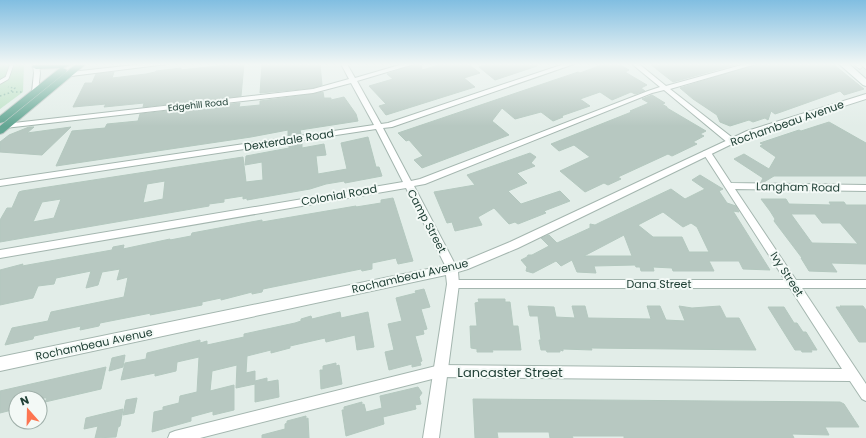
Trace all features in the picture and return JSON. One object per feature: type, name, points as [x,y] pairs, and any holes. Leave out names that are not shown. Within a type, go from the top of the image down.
[{"type":"main road","points":[[2,126],[35,92],[46,84]]},
{"type":"main road","points":[[2,126],[50,84]]},
{"type":"street","points":[[35,92],[36,84]]},
{"type":"street","name":"Edgehill Road","points":[[2,126],[313,92],[341,84]]},
{"type":"street","name":"Camp Street","points":[[356,84],[452,268],[453,284],[431,438]]},
{"type":"street","name":"Dexterdale Road","points":[[0,183],[379,127],[510,84]]},
{"type":"street","points":[[660,84],[731,141]]},
{"type":"street","name":"Colonial Road","points":[[0,254],[422,182],[664,88],[677,84]]},
{"type":"street","name":"Rochambeau Avenue","points":[[0,364],[464,266],[514,245],[731,141],[750,133],[866,96]]},
{"type":"street","name":"Ivy Street","points":[[707,153],[866,395]]},
{"type":"street","name":"Langham Road","points":[[729,186],[866,188]]},
{"type":"street","name":"Dana Street","points":[[453,284],[866,284]]},
{"type":"street","name":"Lancaster Street","points":[[175,438],[440,371],[853,375]]},
{"type":"path","points":[[11,92],[15,88],[12,87]]},
{"type":"path","points":[[0,96],[11,92],[20,92]]},
{"type":"green space","points":[[0,84],[23,84],[23,92],[0,109]]},
{"type":"building","points":[[84,84],[242,84],[241,96],[143,107],[144,103],[104,107],[106,104],[73,107]]},
{"type":"building","points":[[261,84],[322,84],[313,88],[260,93]]},
{"type":"building","points":[[374,84],[472,84],[475,87],[386,115],[379,106],[386,104],[369,86]]},
{"type":"building","points":[[541,84],[647,85],[641,88],[645,91],[635,94],[631,92],[612,100],[600,92],[580,99],[590,106],[561,116],[563,117],[553,121],[541,112],[515,119],[502,108],[492,121],[509,135],[422,168],[414,160],[423,156],[409,140],[406,141],[398,133]]},
{"type":"building","points":[[691,84],[858,84],[864,89],[844,95],[840,91],[775,114],[771,111],[768,120],[765,118],[753,122],[749,120],[730,126],[720,122],[717,115],[693,99],[680,88]]},
{"type":"building","points":[[323,92],[324,98],[331,98],[331,100],[344,97],[356,114],[358,121],[300,130],[301,134],[288,136],[288,130],[251,137],[56,166],[72,131],[105,128],[107,124],[138,121],[140,114],[240,103],[239,107],[260,105],[260,101]]},
{"type":"building","points":[[652,95],[665,103],[662,104],[667,108],[706,131],[700,134],[704,136],[693,142],[697,144],[672,156],[668,154],[618,177],[621,179],[608,185],[604,183],[585,192],[560,171],[590,157],[574,145],[559,151],[551,144],[632,112],[630,111],[649,103],[642,99]]},
{"type":"building","points":[[829,122],[866,143],[866,176],[774,176],[764,182],[761,182],[763,178],[734,159],[744,154],[769,169],[776,157],[760,146],[763,145],[760,143]]},
{"type":"building","points":[[29,127],[34,127],[27,133],[71,127],[42,155],[0,152],[0,142],[9,135]]},
{"type":"building","points":[[368,137],[376,167],[379,167],[382,176],[345,183],[344,181],[326,184],[310,189],[247,200],[247,198],[243,199],[243,196],[224,199],[224,202],[209,204],[209,206],[0,242],[0,220],[7,208],[12,208],[19,192],[22,191],[243,157],[246,182],[263,180],[262,162],[245,165],[246,156],[289,148],[289,144],[302,142],[302,148],[324,144],[326,155],[316,156],[318,174],[347,169],[341,143]],"holes":[[[165,181],[163,199],[143,203],[147,184]],[[61,199],[54,218],[33,222],[42,202]]]},
{"type":"building","points":[[530,153],[536,157],[531,163],[535,166],[517,173],[527,183],[508,191],[521,204],[560,191],[570,201],[544,211],[546,213],[518,224],[515,222],[509,224],[494,208],[478,217],[482,225],[455,231],[452,222],[447,223],[434,192],[475,185],[467,175]]},
{"type":"building","points":[[700,175],[723,189],[719,191],[727,203],[736,206],[739,212],[733,211],[770,270],[743,269],[739,261],[709,261],[714,271],[673,271],[672,268],[653,267],[654,271],[641,271],[640,267],[636,267],[635,265],[594,266],[596,273],[577,272],[572,260],[561,266],[556,261],[533,273],[526,271],[527,267],[521,260],[528,255],[532,255],[549,246],[541,238],[549,235],[557,243],[590,228],[590,224],[595,225],[671,189],[685,199],[705,189],[692,180]],"holes":[[[663,212],[683,227],[691,223],[697,227],[709,252],[689,252],[682,237],[653,237],[638,225]],[[624,235],[632,256],[584,256]]]},
{"type":"building","points":[[393,198],[413,261],[398,264],[396,258],[372,263],[372,269],[362,271],[361,269],[263,289],[262,292],[252,294],[252,292],[221,300],[221,298],[202,302],[202,305],[100,323],[99,326],[80,330],[81,326],[34,336],[33,339],[5,345],[12,328],[48,321],[51,312],[124,297],[128,277],[117,280],[120,269],[102,272],[98,285],[86,288],[91,271],[56,278],[54,284],[38,286],[33,298],[0,305],[0,270],[23,264],[22,266],[112,250],[113,247],[124,245],[123,249],[191,236],[192,233],[262,220],[262,222],[381,203],[381,200]]},
{"type":"building","points":[[761,199],[786,199],[789,204],[831,205],[829,202],[844,202],[846,205],[866,205],[866,264],[831,263],[837,272],[809,271],[802,258],[774,221],[775,219]],"holes":[[[791,214],[815,214],[822,223],[840,223],[858,244],[812,243]]]},
{"type":"building","points":[[424,289],[430,307],[421,309],[427,329],[423,330],[424,334],[415,336],[422,361],[420,362],[421,365],[412,367],[412,364],[389,370],[385,352],[394,350],[388,324],[402,321],[396,298],[416,293],[415,291]]},
{"type":"building","points":[[478,299],[505,299],[505,302],[510,302],[513,326],[518,326],[521,350],[492,350],[493,352],[477,352],[477,349],[471,348],[470,326],[477,326],[475,303],[479,302]]},
{"type":"building","points":[[528,306],[554,307],[556,317],[575,318],[572,306],[585,306],[588,318],[651,319],[647,306],[660,306],[666,320],[685,321],[679,306],[692,308],[720,306],[726,318],[739,318],[756,350],[591,348],[592,350],[563,349],[563,351],[560,350],[560,352],[547,352],[546,350],[541,350],[538,316],[530,316]]},
{"type":"building","points":[[840,306],[863,306],[866,310],[866,342],[859,342],[836,307],[842,307]]},
{"type":"building","points":[[768,307],[784,307],[794,323],[797,323],[803,332],[806,332],[817,350],[811,350],[812,352],[802,352],[801,350],[795,350]]},
{"type":"building","points":[[340,312],[341,318],[368,312],[374,347],[357,350],[355,335],[326,342],[325,338],[290,346],[290,348],[271,353],[271,350],[247,356],[246,373],[255,371],[255,381],[267,378],[267,382],[278,380],[279,397],[255,402],[255,384],[236,388],[237,365],[212,371],[210,391],[234,385],[234,410],[213,415],[213,411],[191,417],[191,421],[152,432],[154,412],[163,410],[163,407],[179,403],[180,396],[197,392],[199,357],[177,362],[176,371],[155,376],[155,373],[121,380],[125,363],[146,359],[147,353],[200,340],[200,343],[207,341],[207,345],[244,337],[244,334],[295,323],[301,321],[301,319],[311,316],[312,319]]},
{"type":"building","points":[[125,355],[123,367],[109,371],[112,358]]},
{"type":"building","points":[[336,363],[336,366],[339,365],[342,384],[321,389],[320,370],[323,370],[323,366]]},
{"type":"building","points":[[106,367],[101,389],[48,401],[48,390],[8,390],[8,411],[0,413],[0,391]]},
{"type":"building","points":[[418,387],[422,393],[419,397],[421,404],[415,405],[416,409],[383,417],[384,424],[346,436],[342,410],[344,410],[344,407],[362,402],[366,412],[382,408],[380,396]]},
{"type":"building","points":[[137,398],[134,413],[123,415],[126,400]]},
{"type":"building","points":[[473,399],[840,402],[844,404],[859,427],[825,427],[829,435],[792,434],[794,438],[624,438],[624,436],[572,436],[573,438],[550,438],[549,432],[497,432],[498,438],[475,438]]},
{"type":"building","points":[[123,409],[120,426],[118,427],[116,437],[95,438],[98,426],[84,429],[86,418]]},
{"type":"building","points":[[306,416],[306,419],[308,418],[309,438],[262,438],[262,435],[285,429],[285,424],[287,421]]}]
